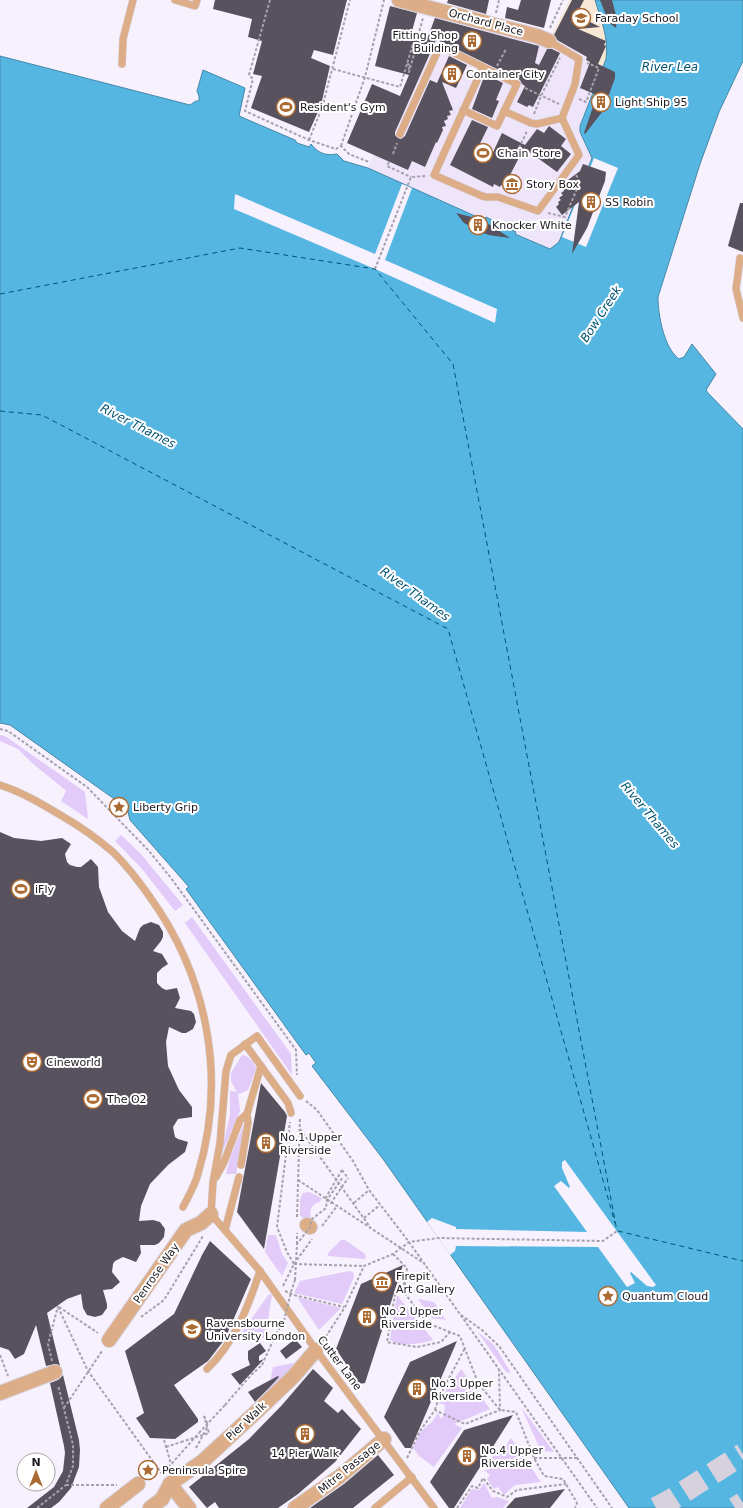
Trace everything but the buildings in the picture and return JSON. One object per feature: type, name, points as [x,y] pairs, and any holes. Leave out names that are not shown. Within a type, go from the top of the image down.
[{"type":"street","name":"Orchard Place","points":[[399,0],[537,36],[548,36]]},
{"type":"street","name":"Penrose Way","points":[[109,1340],[186,1230],[213,1216]]},
{"type":"street","name":"Pier Walk","points":[[167,1479],[203,1461],[293,1377],[316,1350]]},
{"type":"street","points":[[0,1394],[55,1372]]},
{"type":"street","name":"Mitre Passage","points":[[295,1508],[339,1477],[384,1439]]},
{"type":"street","points":[[150,1508],[162,1499],[167,1479]]},
{"type":"street","points":[[167,1479],[189,1508]]},
{"type":"street","points":[[107,1508],[138,1484]]},
{"type":"lane","points":[[122,64],[123,38],[133,0]]},
{"type":"lane","points":[[175,0],[195,6],[197,0]]},
{"type":"lane","points":[[483,67],[434,175],[482,196],[498,197],[538,211],[578,155],[562,118],[575,84],[579,59],[564,50],[548,36]]},
{"type":"lane","points":[[400,136],[440,46],[517,84],[497,126],[463,110]]},
{"type":"lane","points":[[504,111],[531,124],[562,118]]},
{"type":"lane","points":[[740,258],[736,289],[743,318]]},
{"type":"lane","points":[[0,785],[41,803],[86,830],[114,854],[144,888],[165,918],[182,950],[195,981],[206,1026],[211,1064],[210,1101],[204,1152],[197,1178],[184,1207]]},
{"type":"lane","points":[[213,1216],[212,1182],[222,1128],[226,1071],[230,1055],[257,1036],[300,1096]]},
{"type":"lane","points":[[245,1044],[288,1102],[291,1113]]},
{"type":"lane","points":[[241,1165],[248,1123],[247,1114],[262,1066]]},
{"type":"lane","points":[[212,1182],[224,1162],[240,1120],[247,1114]]},
{"type":"lane","points":[[225,1230],[239,1177]]},
{"type":"lane","name":"Cutter Lane","points":[[213,1216],[260,1271],[316,1350],[384,1439],[434,1508]]},
{"type":"lane","points":[[207,1369],[219,1357],[236,1331],[250,1301],[260,1271]]},
{"type":"lane","points":[[375,1508],[412,1477]]},
{"type":"path","points":[[270,0],[249,75],[254,79],[245,111],[309,140],[336,149],[341,146],[365,77],[384,0]]},
{"type":"path","points":[[309,140],[322,108],[350,0]]},
{"type":"path","points":[[548,36],[563,0]]},
{"type":"path","points":[[333,69],[400,87],[413,44],[416,42],[426,7]]},
{"type":"path","points":[[494,72],[506,49]]},
{"type":"path","points":[[408,64],[410,65],[409,72],[415,51],[411,50]]},
{"type":"path","points":[[518,148],[531,124],[541,96],[564,50]]},
{"type":"path","points":[[571,95],[586,102],[600,68],[579,59]]},
{"type":"path","points":[[517,84],[566,107]]},
{"type":"path","points":[[393,154],[400,136]]},
{"type":"path","points":[[341,146],[349,154],[369,162]]},
{"type":"path","points":[[389,162],[387,166],[411,177],[434,175]]},
{"type":"path","points":[[538,211],[565,217],[579,184],[578,178],[570,166]]},
{"type":"path","points":[[375,269],[411,177]]},
{"type":"path","points":[[0,729],[8,731],[87,787],[149,851],[171,878],[296,1050],[297,1076]]},
{"type":"path","points":[[300,1096],[317,1110],[353,1161],[369,1190],[409,1242],[597,1508]]},
{"type":"path","points":[[291,1113],[277,1227],[287,1252],[294,1264]]},
{"type":"path","points":[[167,1479],[171,1464],[208,1425],[251,1375],[262,1365],[276,1334],[284,1321],[295,1280],[297,1244],[303,1227],[298,1180],[300,1116]]},
{"type":"path","points":[[300,1128],[371,1228]]},
{"type":"path","points":[[297,1244],[303,1227],[326,1208],[327,1200],[325,1198],[342,1170],[348,1178],[331,1203],[327,1200]]},
{"type":"path","points":[[327,1200],[343,1177]]},
{"type":"path","points":[[298,1180],[423,1262]]},
{"type":"path","points":[[354,1203],[369,1190]]},
{"type":"path","points":[[364,1218],[380,1205]]},
{"type":"path","points":[[140,1318],[164,1300],[213,1216]]},
{"type":"path","points":[[294,1264],[364,1266],[393,1254],[409,1242],[438,1238],[603,1241],[617,1231]]},
{"type":"path","points":[[393,1254],[407,1268],[404,1292],[427,1323],[460,1336],[478,1383],[500,1410]]},
{"type":"path","points":[[281,1289],[294,1264]]},
{"type":"path","points":[[332,1328],[345,1307],[364,1266]]},
{"type":"path","points":[[405,1281],[395,1295],[386,1342],[417,1347],[441,1342],[450,1332]]},
{"type":"path","points":[[404,1292],[440,1287]]},
{"type":"path","points":[[294,1295],[345,1307]]},
{"type":"path","points":[[58,1306],[109,1340],[64,1408]]},
{"type":"path","points":[[58,1306],[88,1372],[167,1479]]},
{"type":"path","points":[[37,1508],[66,1485],[73,1466],[73,1445],[48,1344],[58,1306]]},
{"type":"path","points":[[460,1314],[482,1330],[499,1346],[612,1508]]},
{"type":"path","points":[[404,1466],[420,1431],[435,1411],[439,1397],[465,1348]]},
{"type":"path","points":[[0,1355],[14,1389]]},
{"type":"path","points":[[499,1369],[500,1410]]},
{"type":"path","points":[[435,1411],[465,1424],[500,1410],[516,1412],[534,1458],[544,1476],[563,1479],[578,1503],[575,1508]]},
{"type":"path","points":[[166,1447],[209,1433],[204,1416],[208,1425],[206,1432],[196,1448]]},
{"type":"path","points":[[164,1440],[171,1464]]},
{"type":"path","points":[[534,1458],[577,1458]]},
{"type":"path","points":[[457,1508],[472,1486],[478,1488],[483,1478],[493,1492],[507,1497],[517,1490],[566,1484]]},
{"type":"shaded area","points":[[570,0],[595,0],[601,71],[580,126],[583,139],[592,158],[559,242],[556,246],[550,249],[544,248],[515,234],[516,232],[500,224],[484,220],[368,168],[436,14],[546,46]]},
{"type":"shaded area","name":"Faraday School","points":[[570,0],[595,0],[607,37],[606,59],[603,67],[586,60],[588,56],[551,36]]},
{"type":"shaded area","points":[[0,735],[5,736],[85,792],[88,819],[61,801],[66,791],[32,763],[18,749],[0,741]]},
{"type":"shaded area","points":[[121,835],[140,853],[183,905],[175,911],[142,869],[115,841]]},
{"type":"shaded area","points":[[192,917],[291,1054],[292,1075],[185,923]]},
{"type":"shaded area","points":[[242,1055],[247,1056],[251,1060],[256,1069],[248,1090],[239,1094],[238,1093],[240,1111],[220,1158],[230,1115],[230,1091],[237,1092],[231,1081],[231,1073]]},
{"type":"shaded area","points":[[245,1121],[236,1174],[226,1174],[230,1158]]},
{"type":"shaded area","points":[[309,1192],[322,1198],[320,1202],[312,1207],[310,1212],[311,1217],[305,1219],[300,1216],[300,1199],[303,1193]]},
{"type":"shaded area","points":[[268,1235],[276,1235],[282,1254],[288,1263],[282,1276],[265,1252]]},
{"type":"shaded area","points":[[341,1240],[345,1240],[365,1254],[366,1258],[328,1256],[328,1253]]},
{"type":"shaded area","points":[[349,1271],[353,1272],[354,1277],[342,1304],[294,1293],[300,1281]]},
{"type":"shaded area","points":[[269,1294],[272,1295],[265,1338],[239,1336]]},
{"type":"shaded area","points":[[397,1295],[433,1340],[417,1344],[400,1344],[390,1340]]},
{"type":"shaded area","points":[[297,1297],[341,1308],[319,1330]]},
{"type":"shaded area","points":[[418,1299],[434,1302],[446,1320],[432,1318]]},
{"type":"shaded area","points":[[477,1331],[494,1345],[511,1373],[506,1372]]},
{"type":"shaded area","points":[[299,1362],[267,1397],[273,1367]]},
{"type":"shaded area","points":[[461,1369],[490,1409],[454,1424],[462,1428],[434,1467],[419,1456],[413,1448],[421,1431],[432,1422],[438,1413],[441,1419],[444,1414],[445,1405],[438,1403]]},
{"type":"shaded area","points":[[521,1407],[554,1452],[541,1451]]},
{"type":"shaded area","points":[[511,1438],[541,1482],[515,1485],[504,1495],[498,1487],[494,1489],[487,1479],[490,1475],[484,1470],[488,1470],[494,1453],[500,1454]]},
{"type":"shaded area","points":[[484,1483],[492,1498],[497,1497],[509,1501],[503,1508],[460,1508],[472,1489],[479,1490]]},
{"type":"water","points":[[595,0],[743,0],[743,61],[719,112],[700,164],[658,297],[659,313],[663,331],[669,347],[679,359],[684,357],[692,344],[716,374],[706,390],[743,429],[743,1508],[629,1508],[383,1159],[312,1066],[316,1063],[309,1053],[306,1055],[186,889],[189,887],[130,820],[127,808],[10,725],[0,723],[0,56],[190,105],[196,101],[199,101],[197,91],[203,70],[245,88],[239,116],[295,140],[297,143],[309,147],[311,144],[316,150],[322,153],[329,155],[337,154],[344,161],[368,168],[484,220],[486,217],[516,232],[515,234],[550,249],[559,242],[592,158],[580,132],[580,126],[606,59],[607,51],[604,29]]},
{"type":"pier","points":[[594,158],[618,168],[586,247],[562,237]]},
{"type":"pier","points":[[402,184],[412,188],[385,260],[497,309],[495,323],[375,269],[234,209],[235,194],[375,254]]},
{"type":"pier","points":[[565,1160],[656,1285],[653,1287],[647,1286],[631,1272],[630,1273],[635,1283],[627,1287],[598,1247],[456,1246],[455,1251],[450,1255],[427,1222],[432,1218],[456,1227],[456,1229],[587,1232],[554,1186],[561,1181],[569,1188],[570,1187],[562,1168],[562,1162]]},
{"type":"ferry route","points":[[0,294],[240,248],[375,269],[453,364],[617,1231]]},
{"type":"ferry route","points":[[0,411],[42,415],[448,629],[615,1223]]},
{"type":"ferry route","points":[[618,1231],[743,1261]]},
{"type":"tunnel","points":[[656,1508],[743,1454]]},
{"type":"tunnel","points":[[735,1508],[743,1503]]},
{"type":"place","name":"Faraday School","points":[[581,18]]},
{"type":"place","name":"Fitting Shop Building","points":[[472,41]]},
{"type":"place","name":"Container City","points":[[452,74]]},
{"type":"place","name":"Light Ship 95","points":[[601,102]]},
{"type":"place","name":"Resident's Gym","points":[[286,107]]},
{"type":"place","name":"Chain Store","points":[[483,153]]},
{"type":"place","name":"Story Box","points":[[512,184]]},
{"type":"place","name":"SS Robin","points":[[591,202]]},
{"type":"place","name":"Knocker White","points":[[478,225]]},
{"type":"place","name":"Liberty Grip","points":[[119,807]]},
{"type":"place","name":"iFly","points":[[21,889]]},
{"type":"place","name":"Cineworld","points":[[32,1062]]},
{"type":"place","name":"The O2","points":[[93,1099]]},
{"type":"place","name":"No.1 Upper Riverside","points":[[266,1143]]},
{"type":"place","name":"Firepit Art Gallery","points":[[382,1282]]},
{"type":"place","name":"Quantum Cloud","points":[[608,1296]]},
{"type":"place","name":"No.2 Upper Riverside","points":[[367,1317]]},
{"type":"place","name":"Ravensbourne University London","points":[[192,1329]]},
{"type":"place","name":"No.3 Upper Riverside","points":[[417,1389]]},
{"type":"place","name":"14 Pier Walk","points":[[305,1434]]},
{"type":"place","name":"No.4 Upper Riverside","points":[[467,1456]]},
{"type":"place","name":"Peninsula Spire","points":[[148,1470]]},
{"type":"water label","name":"River Lea","points":[[670,67]]},
{"type":"water label","name":"Bow Creek","points":[[601,314]]},
{"type":"water label","name":"River Thames","points":[[138,426]]},
{"type":"water label","name":"River Thames","points":[[415,594]]},
{"type":"water label","name":"River Thames","points":[[650,815]]}]
